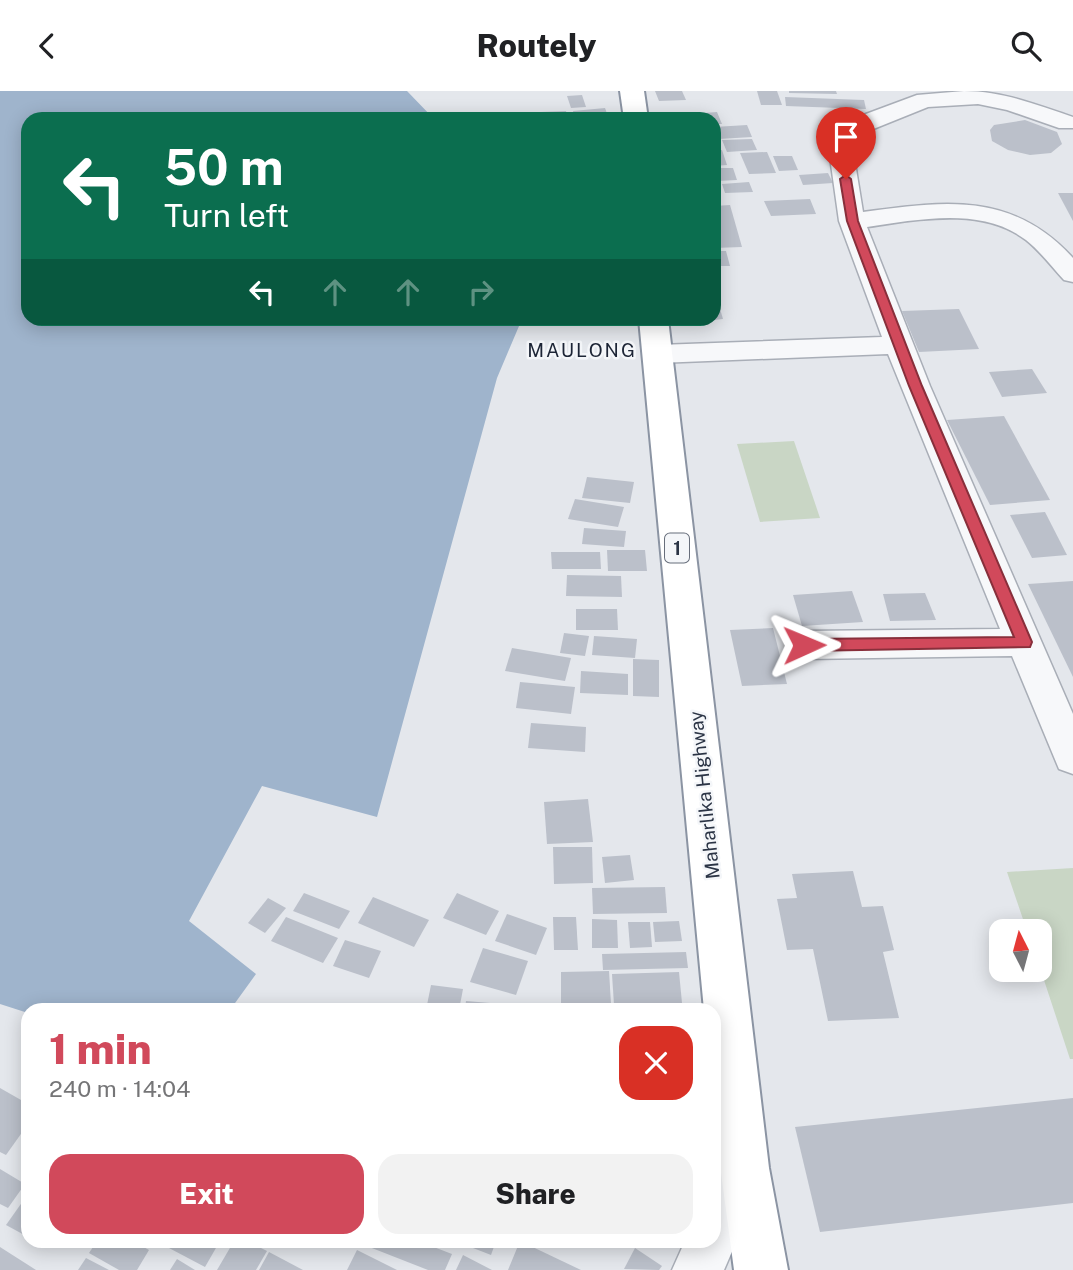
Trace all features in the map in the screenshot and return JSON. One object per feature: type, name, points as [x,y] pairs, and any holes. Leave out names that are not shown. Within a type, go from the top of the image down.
[{"type":"highway","points":[[632,91],[635,112]]},
{"type":"highway","name":"Maharlika Highway","points":[[655,335],[744,1168],[761,1270]]},
{"type":"street","points":[[852,221],[939,211],[983,212],[1033,233],[1073,274]]},
{"type":"street","points":[[804,645],[1024,642]]},
{"type":"street","points":[[721,1219],[744,1168]]},
{"type":"street","points":[[698,1270],[708,1248]]},
{"type":"lane","points":[[1067,123],[1013,104],[978,97],[925,100],[847,129],[839,136],[852,221],[896,335],[1073,758]]},
{"type":"lane","points":[[655,335],[896,335]]},
{"type":"green space","points":[[794,441],[820,518],[760,522],[737,444]]},
{"type":"green space","points":[[1073,868],[1073,1059],[1070,1059],[1045,982],[1052,982],[1052,919],[1023,919],[1007,872]]},
{"type":"water","points":[[0,91],[407,91],[427,112],[21,112],[21,326],[519,326],[497,378],[377,817],[262,786],[189,921],[256,974],[235,1003],[21,1003],[21,1011],[0,1004]]},
{"type":"building","points":[[655,91],[682,91],[686,100],[659,101]]},
{"type":"building","points":[[757,91],[777,91],[782,105],[761,105]]},
{"type":"building","points":[[836,91],[837,94],[789,93]]},
{"type":"building","points":[[582,95],[586,107],[571,108],[567,96]]},
{"type":"building","points":[[785,97],[864,100],[866,109],[786,106]]},
{"type":"building","points":[[605,108],[606,112],[573,112]]},
{"type":"building","points":[[1025,120],[1057,132],[1062,144],[1051,153],[1030,155],[1008,150],[992,141],[990,130],[994,125]]},
{"type":"building","points":[[747,125],[752,137],[721,139],[721,127]]},
{"type":"building","points":[[752,139],[757,150],[727,152],[722,140]]},
{"type":"building","points":[[722,150],[727,165],[721,165]]},
{"type":"building","points":[[767,152],[776,173],[749,174],[740,153]]},
{"type":"building","points":[[773,156],[792,156],[798,170],[779,171]]},
{"type":"building","points":[[721,168],[733,168],[737,180],[721,181]]},
{"type":"building","points":[[828,173],[833,183],[803,185],[799,175]]},
{"type":"building","points":[[749,182],[753,192],[725,193],[722,184]]},
{"type":"building","points":[[1058,193],[1073,193],[1073,221]]},
{"type":"building","points":[[810,199],[816,214],[771,216],[764,201]]},
{"type":"building","points":[[730,205],[742,247],[721,248],[721,206]]},
{"type":"building","points":[[721,251],[726,251],[730,266],[721,266]]},
{"type":"building","points":[[959,309],[979,349],[919,352],[902,311]]},
{"type":"building","points":[[1032,369],[1047,393],[1002,397],[989,372]]},
{"type":"building","points":[[1004,416],[1050,500],[990,505],[947,420]]},
{"type":"building","points":[[587,477],[634,482],[630,503],[582,498]]},
{"type":"building","points":[[575,499],[624,507],[618,527],[568,519]]},
{"type":"building","points":[[1045,512],[1067,555],[1032,558],[1010,515]]},
{"type":"building","points":[[584,528],[626,531],[624,547],[582,544]]},
{"type":"building","points":[[607,550],[645,550],[647,571],[608,571]]},
{"type":"building","points":[[551,552],[600,552],[601,569],[552,569]]},
{"type":"building","points":[[567,575],[621,576],[622,597],[566,596]]},
{"type":"building","points":[[1073,581],[1073,677],[1028,584]]},
{"type":"building","points":[[852,591],[863,622],[802,626],[793,595]]},
{"type":"building","points":[[925,593],[936,620],[890,621],[883,594]]},
{"type":"building","points":[[576,609],[617,609],[618,630],[576,630]]},
{"type":"building","points":[[773,628],[787,684],[742,686],[730,630]]},
{"type":"building","points":[[564,633],[589,636],[585,656],[560,653]]},
{"type":"building","points":[[594,636],[637,639],[635,658],[592,655]]},
{"type":"building","points":[[512,648],[571,658],[565,681],[505,671]]},
{"type":"building","points":[[633,659],[659,660],[659,697],[633,696]]},
{"type":"building","points":[[581,671],[628,674],[628,695],[580,693]]},
{"type":"building","points":[[520,682],[575,687],[571,714],[516,708]]},
{"type":"building","points":[[531,723],[586,727],[585,752],[528,748]]},
{"type":"building","points":[[588,799],[593,842],[547,844],[544,802]]},
{"type":"building","points":[[553,847],[592,847],[593,883],[554,884]]},
{"type":"building","points":[[630,855],[634,880],[605,883],[602,857]]},
{"type":"building","points":[[853,871],[862,907],[883,906],[894,950],[883,952],[899,1018],[828,1021],[813,949],[787,950],[777,899],[797,898],[792,874]]},
{"type":"building","points":[[665,887],[667,913],[593,914],[592,888]]},
{"type":"building","points":[[304,893],[350,911],[339,929],[293,911]]},
{"type":"building","points":[[457,893],[499,911],[486,935],[443,918]]},
{"type":"building","points":[[373,897],[429,920],[414,947],[358,923]]},
{"type":"building","points":[[268,898],[286,908],[265,933],[248,923]]},
{"type":"building","points":[[507,914],[547,928],[536,955],[495,941]]},
{"type":"building","points":[[286,917],[338,938],[323,963],[271,941]]},
{"type":"building","points":[[553,917],[576,917],[578,950],[554,950]]},
{"type":"building","points":[[592,919],[617,920],[618,948],[592,948]]},
{"type":"building","points":[[679,921],[682,941],[655,942],[653,922]]},
{"type":"building","points":[[628,922],[650,922],[652,947],[630,948]]},
{"type":"building","points":[[345,940],[381,951],[369,978],[333,966]]},
{"type":"building","points":[[483,948],[528,961],[516,995],[470,982]]},
{"type":"building","points":[[686,952],[688,968],[603,970],[602,954]]},
{"type":"building","points":[[609,971],[611,1003],[561,1003],[561,972]]},
{"type":"building","points":[[679,972],[682,1003],[614,1003],[612,974]]},
{"type":"building","points":[[431,985],[463,989],[460,1003],[427,1003]]},
{"type":"building","points":[[0,1088],[21,1100],[21,1134],[6,1155],[0,1152]]},
{"type":"building","points":[[1073,1098],[1073,1203],[820,1232],[795,1127]]},
{"type":"building","points":[[0,1169],[21,1182],[21,1190],[8,1208],[0,1204]]},
{"type":"building","points":[[21,1204],[21,1233],[6,1225]]},
{"type":"building","points":[[0,1247],[36,1270],[0,1270]]},
{"type":"building","points":[[92,1248],[149,1250],[137,1270],[119,1270],[89,1253]]},
{"type":"building","points":[[169,1248],[216,1248],[205,1267]]},
{"type":"building","points":[[230,1248],[261,1248],[267,1251],[256,1270],[217,1270]]},
{"type":"building","points":[[372,1248],[436,1248],[452,1254],[445,1270],[428,1270]]},
{"type":"building","points":[[473,1248],[494,1248],[491,1255]]},
{"type":"building","points":[[517,1248],[535,1248],[581,1270],[508,1270]]},
{"type":"building","points":[[635,1248],[662,1266],[659,1270],[624,1269]]},
{"type":"building","points":[[357,1250],[397,1270],[347,1270]]},
{"type":"building","points":[[269,1252],[303,1270],[259,1270]]},
{"type":"building","points":[[463,1255],[492,1270],[456,1270]]},
{"type":"building","points":[[86,1258],[109,1270],[78,1270]]},
{"type":"building","points":[[177,1259],[195,1270],[170,1270]]},
{"type":"district","name":"MAULONG","points":[[582,350]]},
{"type":"route","points":[[804,645],[1024,642],[915,386],[852,221],[846,179]]}]
